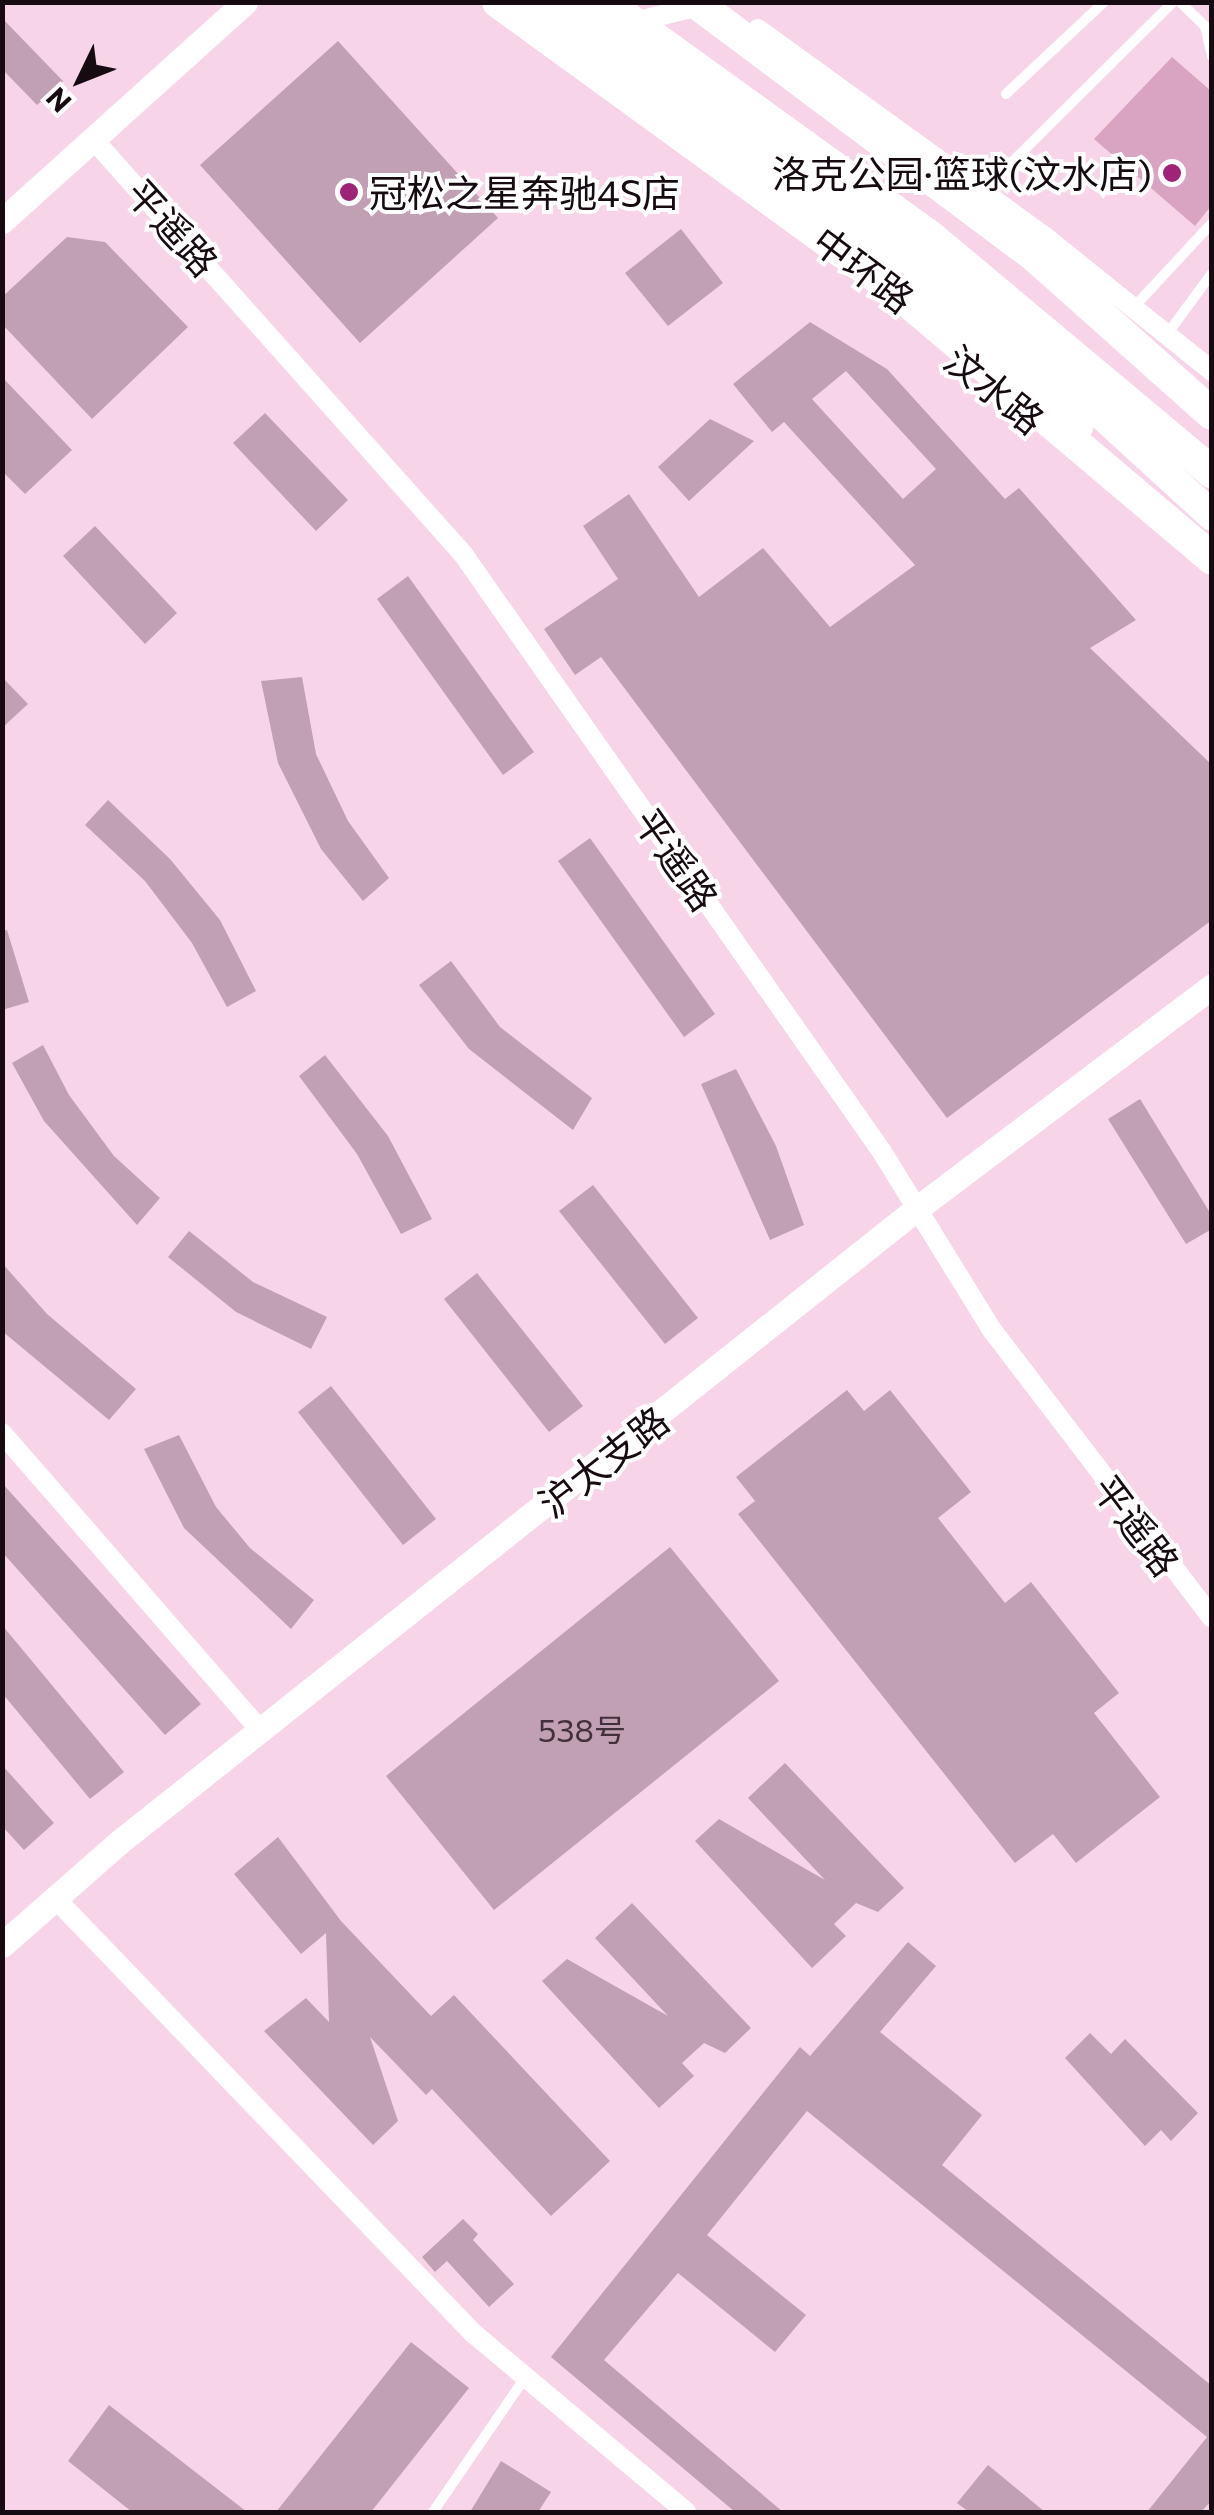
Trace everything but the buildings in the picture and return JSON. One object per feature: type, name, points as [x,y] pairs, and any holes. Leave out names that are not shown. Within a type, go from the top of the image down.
[{"type":"highway","name":"中环路","points":[[498,2],[893,289],[1212,559]]},
{"type":"highway","name":"中环路","points":[[605,2],[932,238],[1212,472]]},
{"type":"highway","points":[[696,2],[1038,259],[1204,392]]},
{"type":"main road","name":"汶水路","points":[[478,2],[884,299],[1212,575]]},
{"type":"main road","name":"汶水路","points":[[532,2],[926,288],[1212,547]]},
{"type":"main road","name":"汶水路","points":[[570,2],[952,278],[1212,515]]},
{"type":"main road","points":[[640,10],[939,230],[1212,454]]},
{"type":"main road","points":[[703,57],[759,138]]},
{"type":"main road","points":[[1160,468],[1212,484]]},
{"type":"street","points":[[2,221],[245,2]]},
{"type":"street","points":[[640,10],[718,2],[1134,306],[1168,334],[1204,392]]},
{"type":"street","name":"平遥路","points":[[93,139],[440,523],[882,1152],[915,1210],[1020,1368],[1212,1618]]},
{"type":"street","name":"沪太支路","points":[[2,1945],[54,1897],[260,1730],[915,1210],[1212,986]]},
{"type":"street","points":[[2,1433],[260,1730]]},
{"type":"street","points":[[54,1897],[392,2251],[524,2379],[686,2512]]},
{"type":"lane","points":[[1006,94],[1104,2]]},
{"type":"lane","points":[[1010,164],[1176,2],[1205,26],[1212,56]]},
{"type":"lane","points":[[1134,306],[1212,223]]},
{"type":"lane","points":[[1168,334],[1212,272]]},
{"type":"lane","points":[[433,2512],[524,2379]]},
{"type":"shaded area","name":"洛克公园·篮球(汶水店)","points":[[1172,57],[1211,91],[1211,206],[1195,226],[1094,139]]},
{"type":"place","name":"洛克公园·篮球(汶水店)","points":[[1172,173]]},
{"type":"place","name":"冠松之星奔驰4S店","points":[[349,192]]}]
